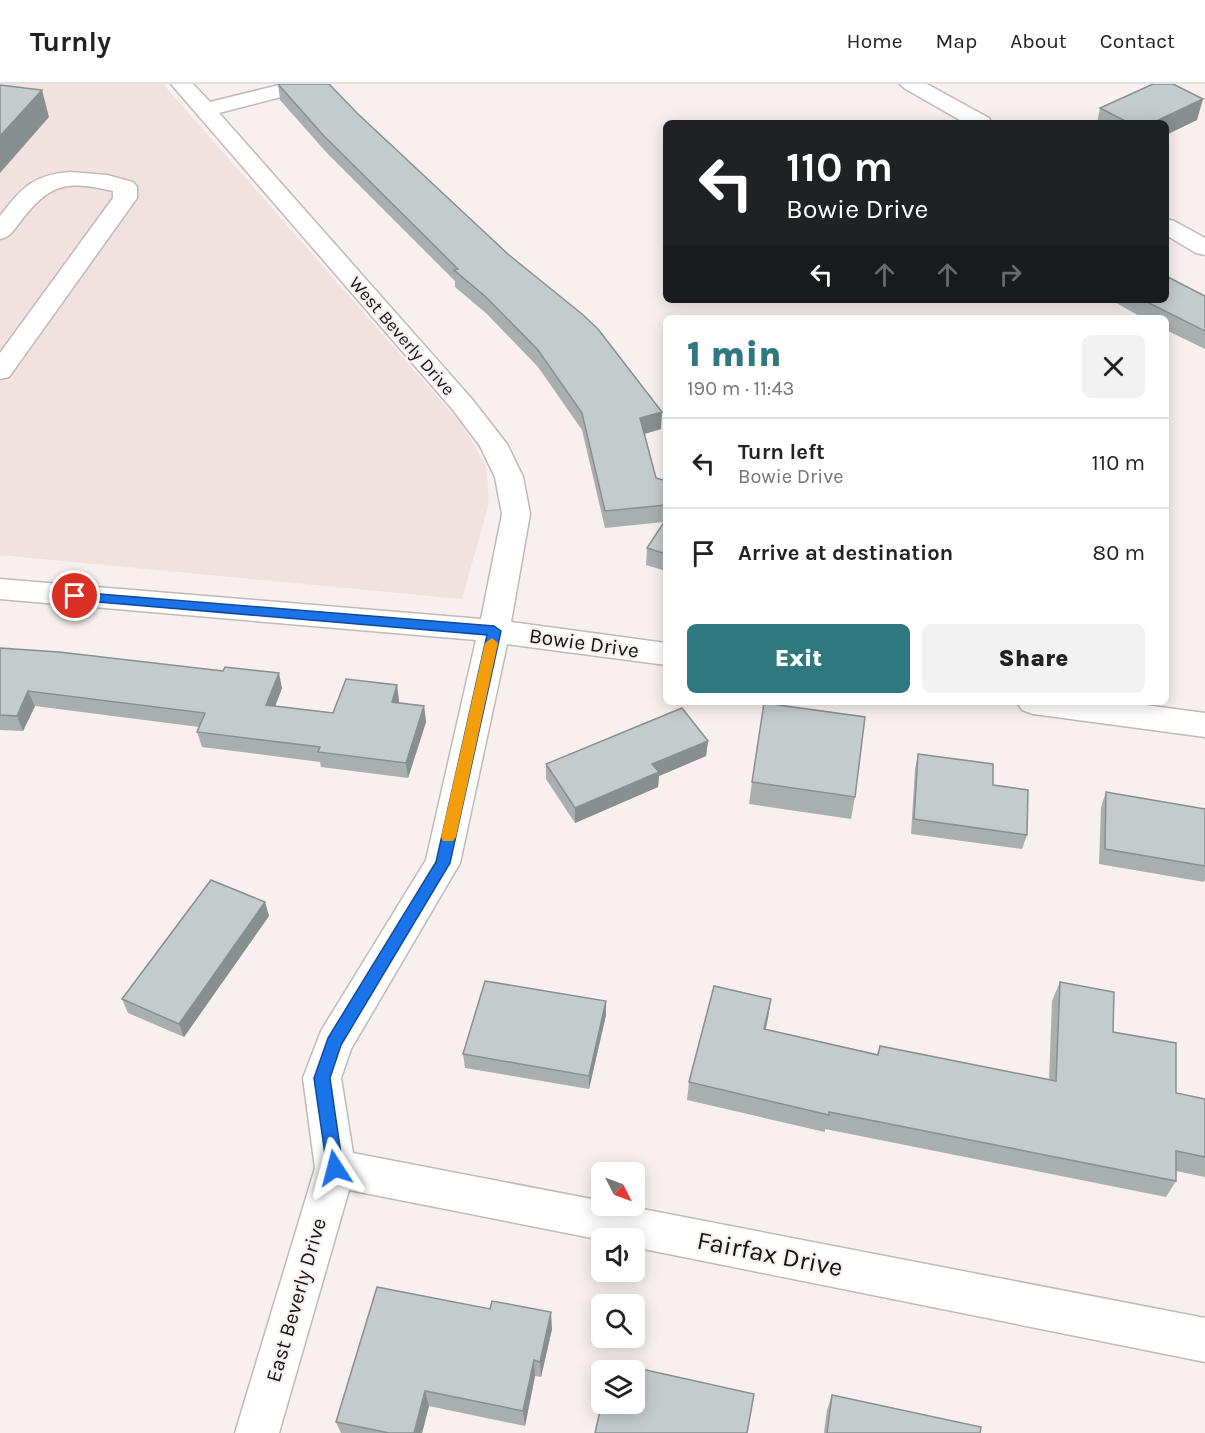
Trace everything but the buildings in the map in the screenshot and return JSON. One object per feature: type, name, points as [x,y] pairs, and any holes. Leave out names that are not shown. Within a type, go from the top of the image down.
[{"type":"street","name":"West Beverly Drive","points":[[182,84],[462,404],[493,444],[509,477],[516,514],[494,631]]},
{"type":"street","points":[[205,110],[309,84]]},
{"type":"street","points":[[911,84],[976,120]]},
{"type":"street","points":[[0,232],[37,186],[49,180],[66,178],[125,187],[125,198],[0,371]]},
{"type":"street","points":[[1169,228],[1205,248]]},
{"type":"street","name":"Bowie Drive","points":[[0,589],[494,631],[663,654]]},
{"type":"street","name":"East Beverly Drive","points":[[257,1433],[335,1168],[322,1078],[334,1043],[443,863],[494,631]]},
{"type":"street","points":[[1055,705],[1205,725]]},
{"type":"street","name":"Fairfax Drive","points":[[335,1168],[1205,1340]]},
{"type":"shaded area","points":[[0,84],[163,84],[463,426],[486,466],[489,503],[462,599],[0,555]]},
{"type":"slow traffic","points":[[448,837],[492,643]]},
{"type":"route","points":[[75,596],[494,631],[443,863],[334,1043],[322,1078],[335,1168]]}]
